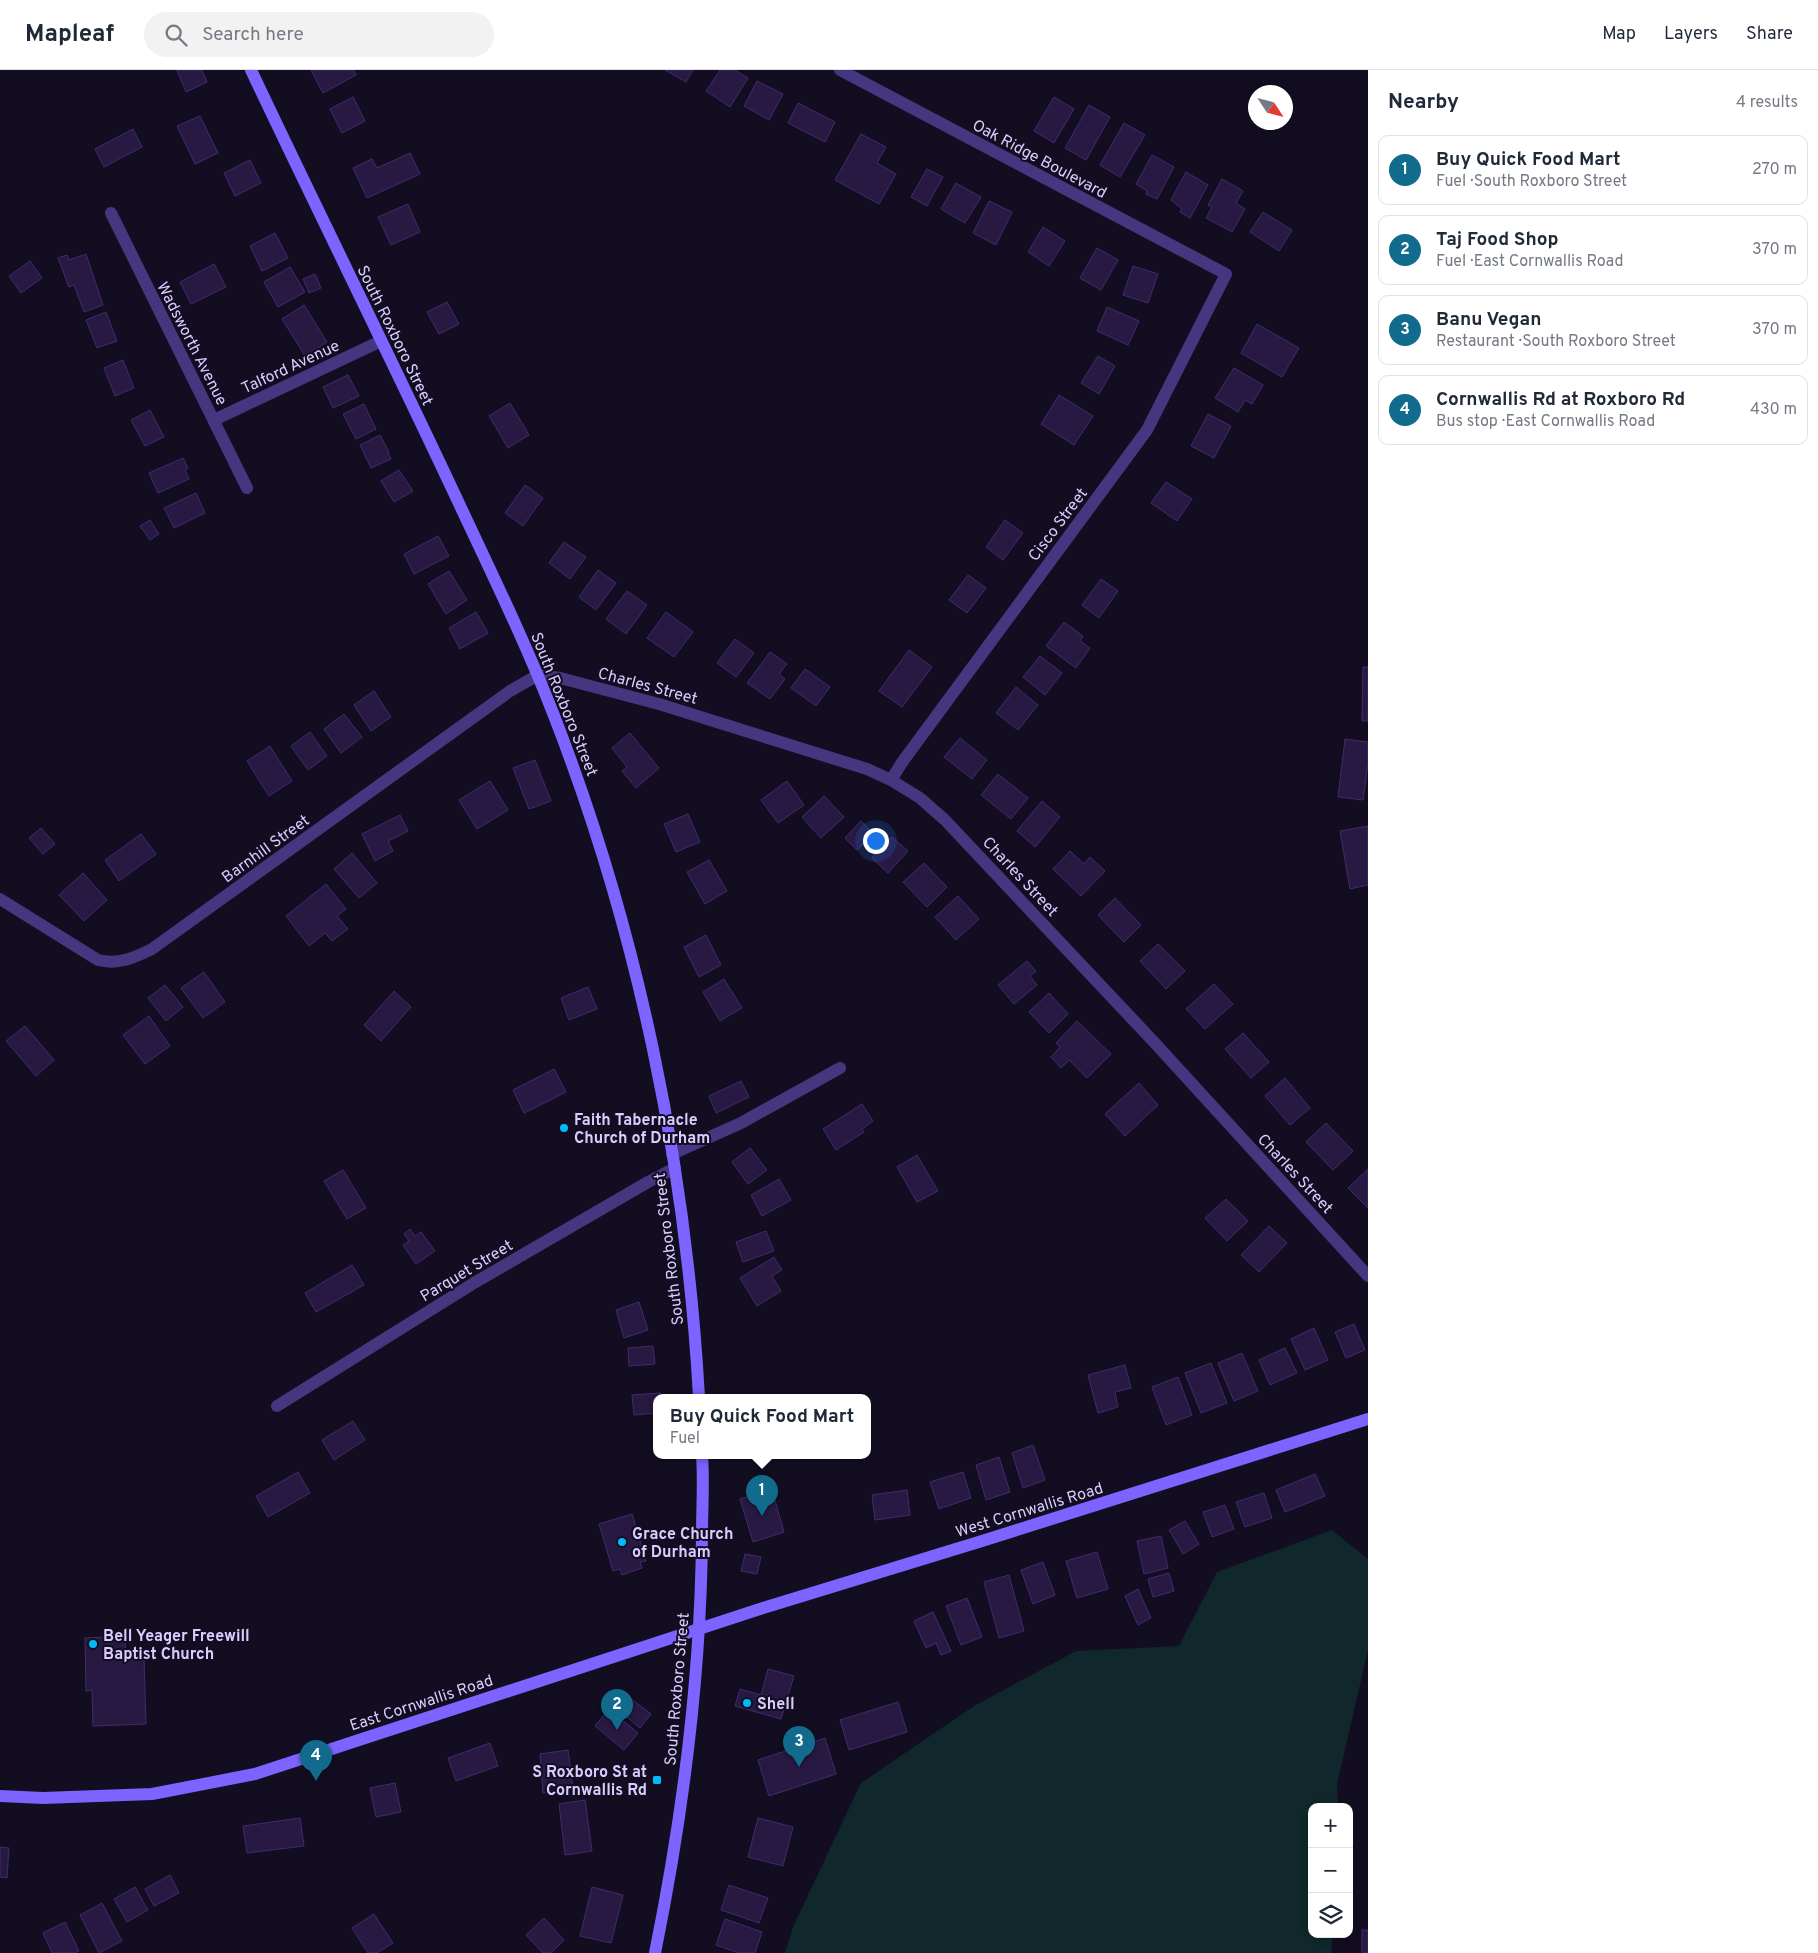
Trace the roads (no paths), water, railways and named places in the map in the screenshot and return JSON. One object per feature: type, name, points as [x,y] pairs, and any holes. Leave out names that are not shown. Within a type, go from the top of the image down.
[{"type":"street","name":"South Roxboro Street","points":[[251,70],[445,473],[538,676],[589,812],[632,960],[656,1066],[675,1168],[694,1328],[699,1394]]},
{"type":"street","name":"Oak Ridge Boulevard","points":[[840,70],[1226,274]]},
{"type":"street","name":"Wadsworth Avenue","points":[[111,213],[248,488]]},
{"type":"street","name":"Cisco Street","points":[[891,780],[902,760],[1147,430],[1226,274]]},
{"type":"street","name":"Talford Avenue","points":[[214,420],[381,341]]},
{"type":"street","name":"Charles Street","points":[[538,676],[560,678],[659,704],[867,769],[891,780],[920,798],[945,820],[1152,1040],[1368,1276]]},
{"type":"street","name":"Barnhill Street","points":[[0,899],[98,960],[110,963],[136,958],[152,949],[510,691],[538,676]]},
{"type":"street","points":[[672,1154],[741,1123],[840,1068]]},
{"type":"street","name":"Parquet Street","points":[[277,1406],[474,1283],[675,1168]]},
{"type":"street","name":"West Cornwallis Road","points":[[698,1629],[1368,1419]]},
{"type":"street","name":"South Roxboro Street","points":[[655,1953],[666,1898],[683,1790],[696,1674],[701,1583],[702,1459]]},
{"type":"street","name":"East Cornwallis Road","points":[[0,1796],[43,1798],[152,1794],[255,1774],[698,1629]]},
{"type":"place","name":"Faith Tabernacle Church of Durham","points":[[564,1128]]},
{"type":"place","name":"Buy Quick Food Mart","points":[[762,1516]]},
{"type":"place","name":"Grace Church of Durham","points":[[622,1542]]},
{"type":"place","name":"Bell Yeager Freewill Baptist Church","points":[[93,1644]]},
{"type":"place","name":"Shell","points":[[747,1703]]},
{"type":"place","name":"Taj Food Shop","points":[[617,1730]]},
{"type":"place","name":"Banu Vegan","points":[[799,1767]]},
{"type":"place","name":"S Roxboro St at Cornwallis Rd","points":[[657,1780]]},
{"type":"place","name":"Cornwallis Rd at Roxboro Rd","points":[[316,1781]]}]
